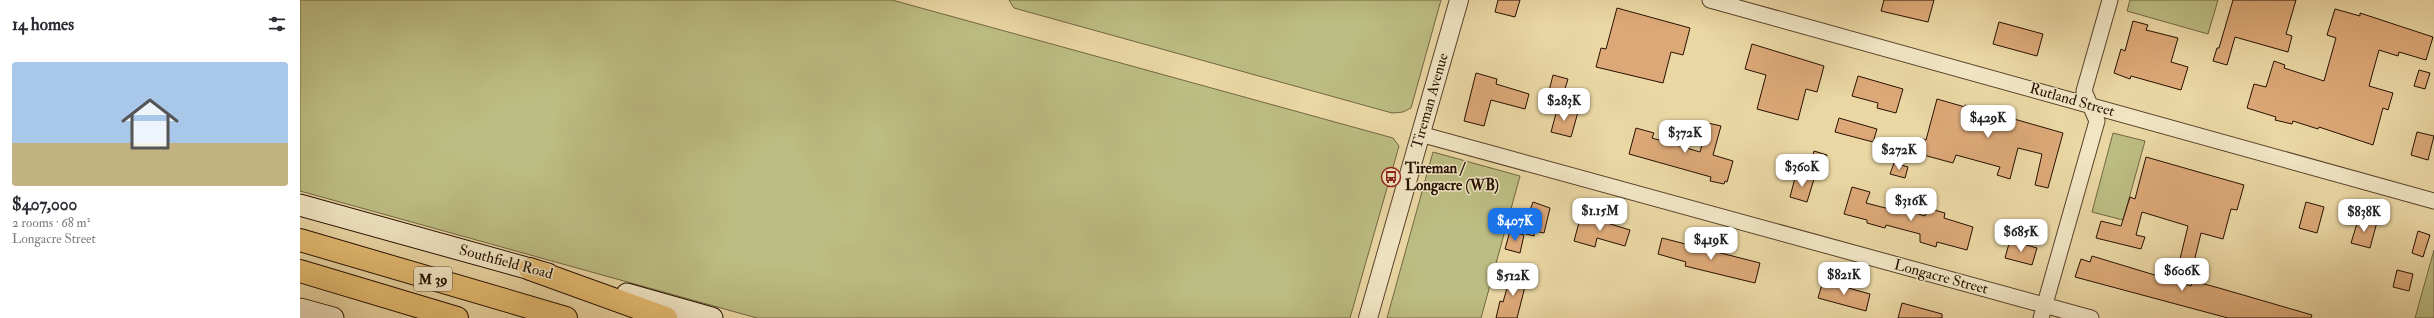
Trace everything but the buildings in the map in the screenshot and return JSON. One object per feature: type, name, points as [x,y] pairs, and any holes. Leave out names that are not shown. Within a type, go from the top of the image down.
[{"type":"highway","name":"M 39","points":[[300,240],[566,318]]},
{"type":"highway","points":[[530,269],[666,318]]},
{"type":"highway","name":"M 39","points":[[300,271],[456,318]]},
{"type":"main road","name":"Southfield Road","points":[[300,205],[712,318]]},
{"type":"main road","points":[[300,309],[333,318]]},
{"type":"street","name":"Tireman Avenue","points":[[1368,318],[1459,0]]},
{"type":"street","name":"Rutland Street","points":[[1710,0],[2434,201]]},
{"type":"street","points":[[2042,312],[2097,121],[2084,91],[2110,0]]},
{"type":"street","name":"Longacre Street","points":[[1420,134],[2042,312],[2091,318]]},
{"type":"green space","points":[[300,0],[892,0],[1393,138],[1399,146],[1350,318],[757,318],[300,191]]},
{"type":"green space","points":[[1009,0],[1441,0],[1411,108],[1403,112],[1392,113],[1014,8]]},
{"type":"green space","points":[[2130,0],[2218,0],[2208,34],[2127,11]]},
{"type":"green space","points":[[2113,133],[2145,141],[2123,220],[2092,212]]},
{"type":"green space","points":[[1433,152],[1520,176],[1481,318],[1387,318]]},
{"type":"green space","points":[[2434,250],[2434,318],[2415,318]]},
{"type":"place","name":"Tireman / Longacre (WB)","points":[[1391,177]]}]
